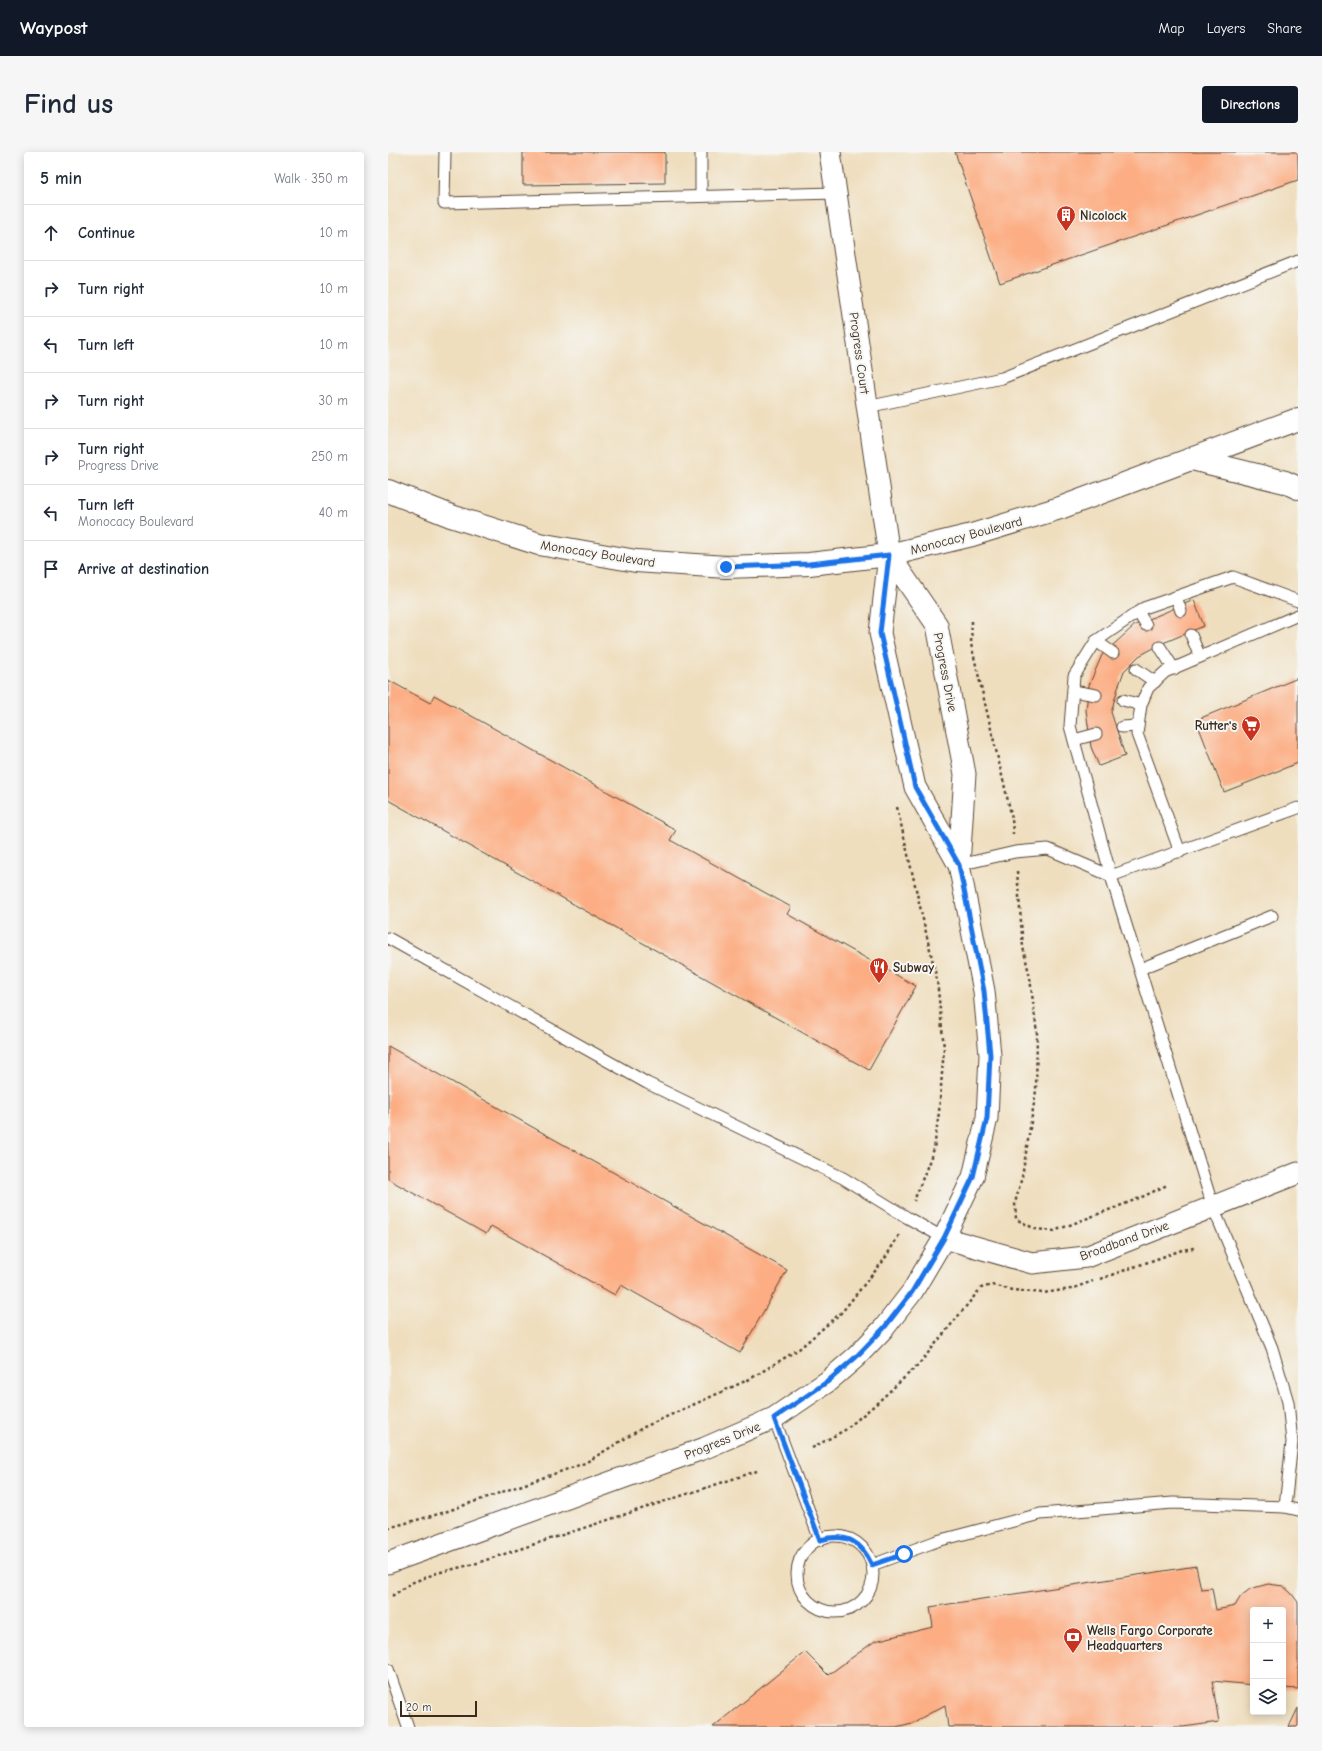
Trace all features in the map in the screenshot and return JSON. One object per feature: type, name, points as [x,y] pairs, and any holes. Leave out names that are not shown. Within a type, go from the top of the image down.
[{"type":"main road","name":"Monocacy Boulevard","points":[[388,491],[451,516],[539,544],[636,561],[726,567],[809,564],[889,555],[972,536],[1060,508],[1298,419]]},
{"type":"main road","points":[[1192,459],[1285,482],[1298,488]]},
{"type":"street","name":"Progress Court","points":[[830,152],[889,555]]},
{"type":"street","name":"Progress Drive","points":[[889,555],[880,633],[882,642],[915,787],[959,865]]},
{"type":"street","name":"Progress Drive","points":[[388,1563],[705,1448],[774,1418],[827,1382],[856,1357],[884,1328],[912,1292],[944,1238],[973,1177],[987,1118],[990,1055],[984,991],[959,865],[965,774],[937,625],[889,555]]},
{"type":"street","name":"Broadband Drive","points":[[944,1238],[1032,1263],[1086,1257],[1298,1173]]},
{"type":"lane","points":[[445,152],[444,203],[836,192]]},
{"type":"lane","points":[[701,152],[701,196]]},
{"type":"lane","points":[[868,407],[1002,378],[1298,261]]},
{"type":"lane","points":[[1285,1507],[1292,1442],[1288,1402],[1272,1348],[1213,1207],[1111,876],[1070,726],[1074,676],[1096,641],[1144,608],[1233,577],[1298,601]]},
{"type":"lane","points":[[1176,597],[1181,611]]},
{"type":"lane","points":[[1138,612],[1146,625]]},
{"type":"lane","points":[[1180,852],[1137,734],[1140,705],[1148,688],[1165,672],[1298,615]]},
{"type":"lane","points":[[1191,635],[1200,657]]},
{"type":"lane","points":[[1096,641],[1113,654]]},
{"type":"lane","points":[[1160,648],[1174,669]]},
{"type":"lane","points":[[1136,669],[1155,682]]},
{"type":"lane","points":[[1073,691],[1096,695]]},
{"type":"lane","points":[[1123,700],[1140,705]]},
{"type":"lane","points":[[1122,727],[1138,726]]},
{"type":"lane","points":[[1074,740],[1096,734]]},
{"type":"lane","points":[[959,865],[1015,852],[1048,849],[1111,876],[1298,808]]},
{"type":"lane","points":[[1140,970],[1272,916]]},
{"type":"lane","points":[[388,938],[647,1083],[843,1178],[944,1238]]},
{"type":"lane","points":[[774,1418],[820,1540]]},
{"type":"lane","points":[[872,1565],[938,1541],[1040,1514],[1173,1503],[1285,1507],[1298,1510]]},
{"type":"lane","points":[[833,1537],[846,1538],[858,1544],[867,1553],[872,1565],[872,1580],[868,1593],[860,1603],[849,1610],[834,1612],[821,1610],[810,1603],[802,1592],[798,1583],[798,1570],[801,1558],[809,1547],[820,1540],[833,1537]]},
{"type":"lane","points":[[388,1669],[408,1727]]},
{"type":"path","points":[[972,621],[971,644],[1012,818],[1023,948],[1030,978],[1037,1033],[1036,1091],[1022,1176],[1015,1203],[1016,1219],[1035,1229],[1054,1231],[1140,1198],[1167,1185]]},
{"type":"path","points":[[812,1448],[845,1430],[876,1404],[919,1364],[982,1288],[992,1285],[1012,1290],[1043,1293],[1071,1289],[1182,1250],[1194,1248]]},
{"type":"path","points":[[392,1596],[411,1583],[437,1573],[474,1564],[757,1471]]},
{"type":"building","points":[[523,152],[665,152],[665,183],[523,185]]},
{"type":"building","name":"Nicolock","points":[[955,152],[1298,152],[1298,180],[1000,283]]},
{"type":"building","points":[[1194,600],[1204,626],[1163,643],[1139,656],[1124,671],[1111,712],[1125,756],[1099,766],[1091,747],[1086,710],[1089,685],[1102,655],[1135,625]]},
{"type":"building","name":"Rutter's","points":[[1298,678],[1298,763],[1224,792],[1196,720]]},
{"type":"building","points":[[388,680],[430,703],[434,695],[676,830],[670,840],[791,907],[787,914],[916,986],[869,1070],[388,800]]},
{"type":"building","points":[[388,1046],[787,1270],[740,1353],[621,1285],[615,1295],[491,1226],[486,1234],[388,1179]]},
{"type":"building","name":"Wells Fargo Corporate Headquarters","points":[[1196,1566],[1201,1589],[1212,1588],[1216,1610],[1235,1606],[1241,1596],[1250,1589],[1268,1584],[1283,1586],[1291,1593],[1298,1602],[1298,1689],[1286,1688],[1286,1607],[1250,1607],[1250,1685],[1212,1681],[1219,1722],[1183,1727],[948,1727],[945,1705],[912,1723],[896,1727],[713,1727],[805,1652],[828,1675],[875,1641],[933,1627],[930,1607]]},
{"type":"building","points":[[1298,1708],[1298,1727],[1289,1727]]},
{"type":"place","name":"Nicolock","points":[[1066,232]]},
{"type":"place","name":"Rutter's","points":[[1251,742]]},
{"type":"place","name":"Subway","points":[[879,984]]},
{"type":"place","name":"Wells Fargo Corporate Headquarters","points":[[1073,1654]]},
{"type":"route","points":[[726,567],[809,564],[889,555],[880,635],[915,787],[959,865],[984,991],[990,1055],[987,1118],[973,1177],[944,1238],[912,1292],[884,1328],[856,1357],[827,1382],[774,1418],[820,1540],[833,1537],[846,1538],[858,1544],[867,1553],[872,1565],[904,1554]]}]
